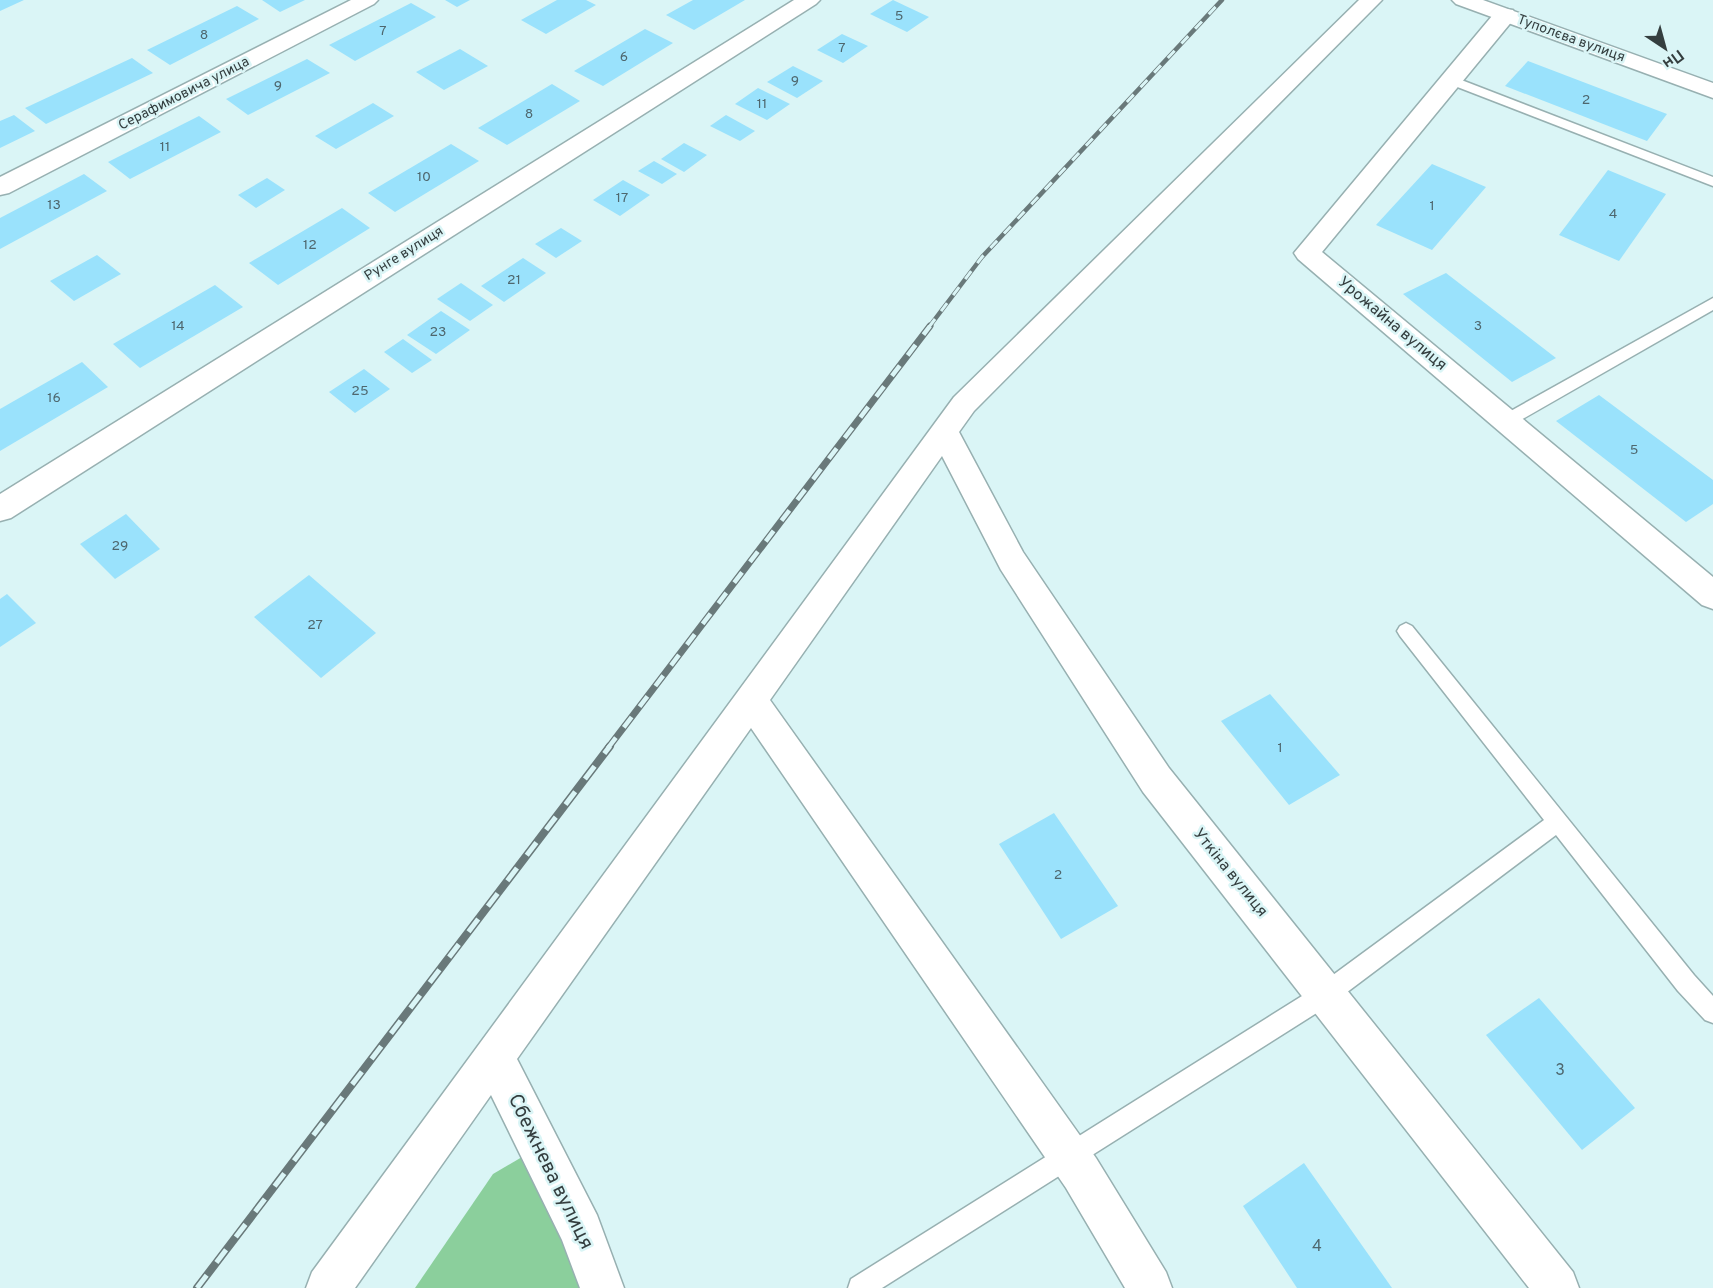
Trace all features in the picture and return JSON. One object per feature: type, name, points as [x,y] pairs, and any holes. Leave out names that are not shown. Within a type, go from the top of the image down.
[{"type":"street","name":"Серафимовича улица","points":[[0,188],[367,0]]},
{"type":"street","name":"Рунге вулиця","points":[[0,509],[809,0]]},
{"type":"street","points":[[328,1288],[964,404],[1371,0]]},
{"type":"street","name":"Туполєва вулиця","points":[[1463,0],[1713,91]]},
{"type":"street","name":"Урожайна вулиця","points":[[1505,15],[1307,253],[1713,596]]},
{"type":"street","name":"Уткiна вулиця","points":[[944,431],[1012,561],[1156,780],[1557,1288]]},
{"type":"street","points":[[751,700],[1069,1155],[1150,1288]]},
{"type":"street","name":"Сбежнева вулиця","points":[[494,1057],[581,1231],[602,1288]]},
{"type":"lane","points":[[1451,80],[1713,183]]},
{"type":"lane","points":[[1506,421],[1713,303]]},
{"type":"lane","points":[[1406,631],[1686,983],[1713,1012]]},
{"type":"lane","points":[[860,1288],[1326,994],[1557,822]]},
{"type":"green space","points":[[539,1147],[599,1288],[415,1288],[493,1174]]},
{"type":"building","points":[[0,0],[24,0],[0,11]]},
{"type":"building","points":[[262,0],[305,0],[280,12]]},
{"type":"building","points":[[445,0],[470,0],[457,7]]},
{"type":"building","points":[[557,0],[586,0],[596,5],[546,34],[521,20]]},
{"type":"building","points":[[693,0],[745,0],[694,30],[666,15]]},
{"type":"building","points":[[893,0],[929,17],[907,32],[870,14]]},
{"type":"building","points":[[411,3],[436,17],[355,61],[329,45]]},
{"type":"building","points":[[237,6],[259,19],[170,65],[147,50]]},
{"type":"building","points":[[645,29],[673,43],[603,86],[574,71]]},
{"type":"building","points":[[842,34],[868,46],[843,63],[817,50]]},
{"type":"building","points":[[460,49],[488,66],[444,90],[416,72]]},
{"type":"building","points":[[132,58],[153,73],[46,124],[25,108]]},
{"type":"building","points":[[307,59],[330,73],[248,115],[226,99]]},
{"type":"building","points":[[1528,61],[1667,114],[1647,141],[1505,86]]},
{"type":"building","points":[[793,66],[823,81],[797,98],[767,82]]},
{"type":"building","points":[[552,84],[580,101],[507,145],[478,128]]},
{"type":"building","points":[[758,88],[790,104],[767,120],[735,104]]},
{"type":"building","points":[[373,103],[394,116],[336,149],[315,136]]},
{"type":"building","points":[[14,115],[35,131],[0,148],[0,121]]},
{"type":"building","points":[[726,115],[755,131],[740,141],[710,126]]},
{"type":"building","points":[[199,116],[221,132],[130,179],[108,162]]},
{"type":"building","points":[[684,143],[707,155],[684,172],[661,159]]},
{"type":"building","points":[[451,144],[479,161],[395,212],[368,193]]},
{"type":"building","points":[[654,161],[677,174],[662,184],[638,171]]},
{"type":"building","points":[[1432,164],[1486,187],[1432,250],[1376,225]]},
{"type":"building","points":[[1608,170],[1666,194],[1619,261],[1559,235]]},
{"type":"building","points":[[84,174],[107,191],[0,249],[0,218]]},
{"type":"building","points":[[267,178],[285,190],[256,208],[238,195]]},
{"type":"building","points":[[623,180],[650,195],[620,216],[593,200]]},
{"type":"building","points":[[342,208],[370,228],[278,285],[249,263]]},
{"type":"building","points":[[561,228],[582,241],[556,258],[535,244]]},
{"type":"building","points":[[97,255],[121,274],[74,301],[50,281]]},
{"type":"building","points":[[523,258],[546,273],[504,302],[481,286]]},
{"type":"building","points":[[1446,273],[1556,358],[1512,382],[1403,294]]},
{"type":"building","points":[[461,283],[493,305],[470,321],[437,299]]},
{"type":"building","points":[[215,285],[243,307],[140,368],[113,344]]},
{"type":"building","points":[[441,311],[470,330],[436,354],[407,335]]},
{"type":"building","points":[[403,339],[432,360],[412,373],[384,352]]},
{"type":"building","points":[[82,362],[108,387],[0,451],[0,409]]},
{"type":"building","points":[[364,369],[390,389],[355,413],[329,392]]},
{"type":"building","points":[[1599,395],[1713,480],[1713,504],[1686,522],[1556,421]]},
{"type":"building","points":[[126,514],[160,549],[115,579],[80,544]]},
{"type":"building","points":[[309,575],[376,633],[321,678],[254,617]]},
{"type":"building","points":[[7,594],[36,623],[0,647],[0,599]]},
{"type":"building","points":[[1270,694],[1340,775],[1289,805],[1221,721]]},
{"type":"building","points":[[1054,813],[1118,906],[1061,939],[999,844]]},
{"type":"building","points":[[1539,998],[1635,1108],[1582,1150],[1486,1035]]},
{"type":"building","points":[[1304,1163],[1392,1288],[1297,1288],[1243,1206]]},
{"type":"railway","points":[[929,327],[982,257],[1222,0]]},
{"type":"railway","points":[[608,748],[930,326]]},
{"type":"railway","points":[[197,1288],[610,746]]}]
